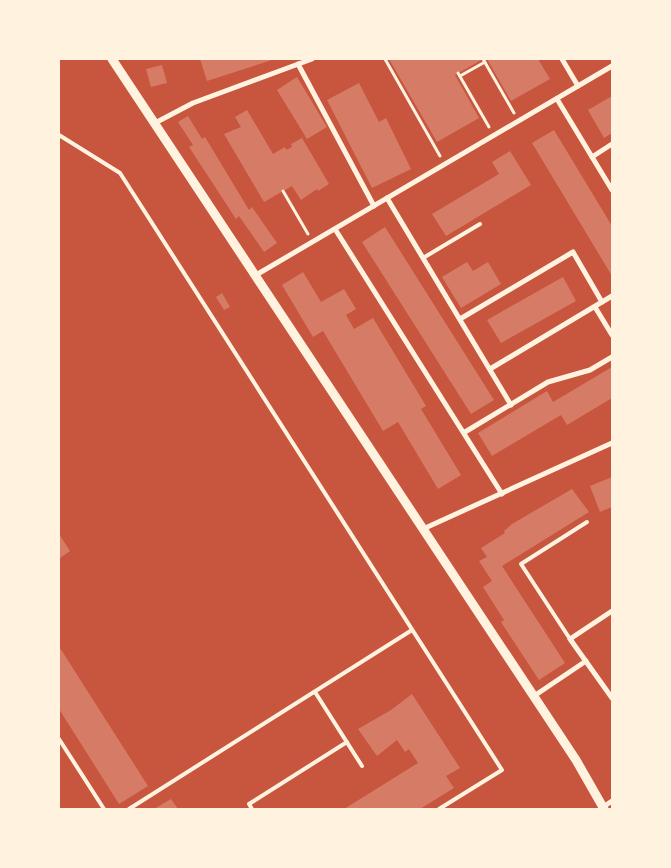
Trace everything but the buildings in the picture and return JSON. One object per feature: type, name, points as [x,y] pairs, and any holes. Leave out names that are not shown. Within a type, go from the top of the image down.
[{"type":"street","points":[[112,59],[576,760],[602,808],[612,801]]},
{"type":"street","points":[[155,123],[193,102],[312,59]]},
{"type":"street","points":[[562,59],[578,86]]},
{"type":"street","points":[[298,64],[374,206]]},
{"type":"street","points":[[256,275],[612,66]]},
{"type":"street","points":[[557,99],[612,190]]},
{"type":"street","points":[[592,156],[612,144]]},
{"type":"street","points":[[387,198],[511,405]]},
{"type":"street","points":[[335,229],[465,432],[502,494]]},
{"type":"street","points":[[460,319],[572,252],[602,302]]},
{"type":"street","points":[[490,369],[612,296]]},
{"type":"street","points":[[595,307],[612,335]]},
{"type":"street","points":[[465,432],[548,382],[590,370],[612,358]]},
{"type":"street","points":[[423,529],[612,442]]},
{"type":"street","points":[[612,611],[570,638],[612,698]]},
{"type":"street","points":[[534,696],[586,661]]},
{"type":"lane","points":[[59,135],[120,173],[502,770],[439,809]]},
{"type":"lane","points":[[423,258],[480,224]]},
{"type":"lane","points":[[570,638],[521,564],[586,522]]},
{"type":"lane","points":[[129,809],[412,630]]},
{"type":"lane","points":[[315,692],[362,766]]},
{"type":"lane","points":[[59,739],[102,809]]},
{"type":"lane","points":[[252,809],[249,804],[347,742]]},
{"type":"path","points":[[385,59],[438,152]]},
{"type":"path","points":[[494,136],[459,74],[484,61],[510,107]]},
{"type":"path","points":[[283,191],[312,242]]}]
